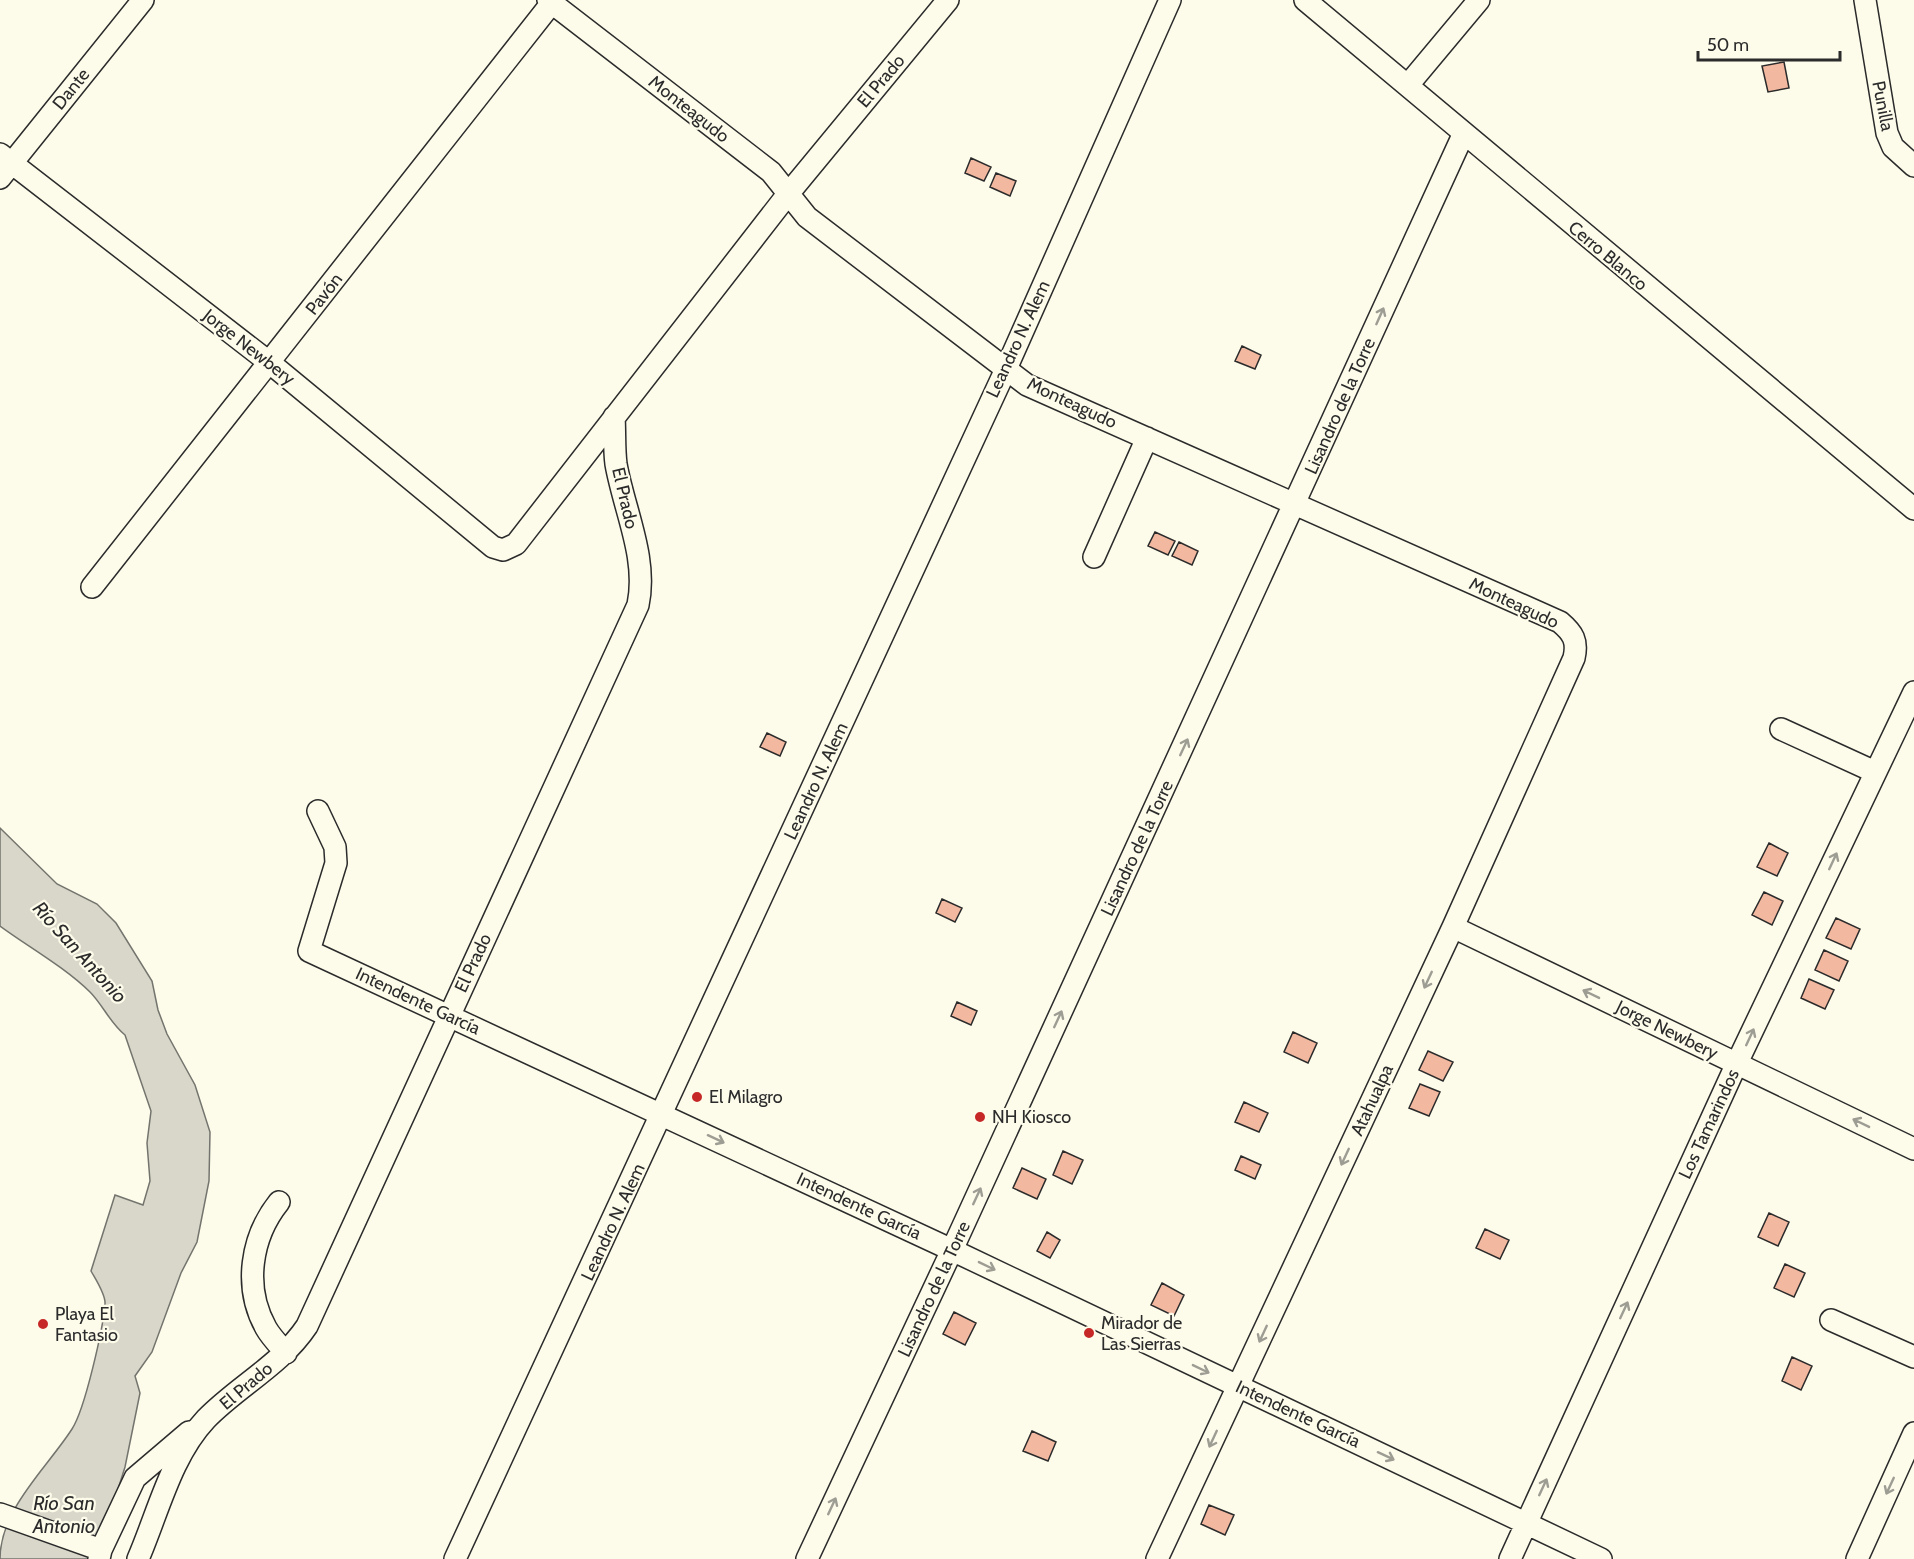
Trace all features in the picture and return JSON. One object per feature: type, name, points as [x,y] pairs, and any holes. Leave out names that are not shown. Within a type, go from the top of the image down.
[{"type":"street","name":"Dante","points":[[4,165],[143,0]]},
{"type":"street","name":"El Prado","points":[[493,547],[503,550],[516,544],[788,194],[948,0]]},
{"type":"street","name":"Leandro N. Alem","points":[[455,1559],[1006,369],[1170,0]]},
{"type":"street","name":"Cerro Blanco","points":[[1305,0],[1408,85],[1463,135],[1914,509]]},
{"type":"street","points":[[1408,85],[1479,0]]},
{"type":"street","name":"Punilla","points":[[1865,0],[1887,133],[1893,147],[1914,166]]},
{"type":"street","name":"Monteagudo","points":[[551,1],[771,172],[807,217],[1027,385],[1560,622],[1574,637]]},
{"type":"street","name":"Pavón","points":[[92,588],[551,1]]},
{"type":"street","name":"Lisandro de la Torre","points":[[807,1559],[952,1250],[1463,135]]},
{"type":"street","name":"Jorge Newbery","points":[[4,165],[270,363],[493,547]]},
{"type":"street","name":"El Prado","points":[[138,1559],[179,1459],[206,1419],[286,1353],[307,1326],[638,605],[642,586],[640,564],[616,462],[614,417]]},
{"type":"street","points":[[1094,557],[1147,438]]},
{"type":"street","points":[[588,451],[604,453],[616,462]]},
{"type":"street","name":"Atahualpa","points":[[1157,1559],[1453,927],[1574,658],[1577,647],[1574,637]]},
{"type":"street","name":"Los Tamarindos","points":[[1510,1559],[1737,1064],[1914,692]]},
{"type":"street","points":[[1781,729],[1875,772]]},
{"type":"street","name":"Intendente García","points":[[318,810],[335,847],[336,863],[309,951],[663,1114],[1601,1559]]},
{"type":"street","name":"Jorge Newbery","points":[[1453,927],[1914,1149]]},
{"type":"street","points":[[279,1202],[261,1228],[253,1266],[254,1295],[266,1328],[286,1353]]},
{"type":"street","points":[[1831,1320],[1914,1357]]},
{"type":"street","points":[[0,1514],[100,1554],[135,1478],[157,1457],[206,1419]]},
{"type":"street","points":[[1857,1559],[1914,1433]]},
{"type":"water","name":"Río San Antonio","points":[[0,828],[57,884],[97,904],[116,923],[152,981],[158,1010],[167,1034],[195,1085],[210,1132],[209,1181],[197,1242],[181,1273],[152,1352],[135,1376],[140,1393],[125,1467],[96,1559],[0,1559],[2,1541],[16,1506],[72,1429],[82,1405],[97,1349],[105,1304],[102,1292],[91,1271],[115,1195],[143,1205],[150,1181],[147,1143],[151,1111],[125,1035],[95,997],[69,974],[0,926]]},
{"type":"building","points":[[1784,62],[1789,88],[1768,92],[1762,66]]},
{"type":"building","points":[[971,158],[991,167],[984,181],[965,173]]},
{"type":"building","points":[[996,173],[1016,181],[1010,196],[990,187]]},
{"type":"building","points":[[1242,346],[1261,355],[1255,369],[1235,361]]},
{"type":"building","points":[[1155,532],[1175,541],[1168,555],[1148,546]]},
{"type":"building","points":[[1179,542],[1198,551],[1192,565],[1172,556]]},
{"type":"building","points":[[767,733],[786,742],[780,756],[760,747]]},
{"type":"building","points":[[1769,843],[1788,853],[1777,876],[1757,867]]},
{"type":"building","points":[[1764,892],[1783,901],[1772,925],[1752,915]]},
{"type":"building","points":[[942,899],[962,908],[955,922],[936,913]]},
{"type":"building","points":[[1836,918],[1860,929],[1851,949],[1826,938]]},
{"type":"building","points":[[1824,950],[1848,961],[1839,981],[1815,970]]},
{"type":"building","points":[[1809,979],[1834,990],[1825,1009],[1801,998]]},
{"type":"building","points":[[957,1002],[977,1011],[971,1025],[951,1016]]},
{"type":"building","points":[[1293,1032],[1317,1043],[1308,1063],[1284,1052]]},
{"type":"building","points":[[1428,1051],[1453,1062],[1443,1081],[1419,1070]]},
{"type":"building","points":[[1420,1084],[1440,1092],[1429,1116],[1409,1108]]},
{"type":"building","points":[[1244,1102],[1268,1113],[1259,1132],[1235,1122]]},
{"type":"building","points":[[1063,1151],[1083,1160],[1072,1184],[1053,1175]]},
{"type":"building","points":[[1241,1156],[1261,1165],[1255,1179],[1235,1170]]},
{"type":"building","points":[[1022,1168],[1046,1179],[1037,1199],[1013,1188]]},
{"type":"building","points":[[1769,1213],[1789,1222],[1778,1246],[1758,1237]]},
{"type":"building","points":[[1485,1229],[1509,1240],[1500,1259],[1476,1248]]},
{"type":"building","points":[[1047,1232],[1060,1240],[1050,1258],[1037,1251]]},
{"type":"building","points":[[1785,1264],[1805,1273],[1794,1297],[1774,1288]]},
{"type":"building","points":[[1162,1283],[1184,1295],[1174,1316],[1151,1305]]},
{"type":"building","points":[[954,1312],[976,1323],[965,1345],[943,1334]]},
{"type":"building","points":[[1792,1357],[1812,1366],[1801,1390],[1782,1381]]},
{"type":"building","points":[[1032,1431],[1056,1442],[1048,1461],[1023,1451]]},
{"type":"building","points":[[1209,1505],[1234,1515],[1225,1535],[1201,1524]]},
{"type":"place","name":"El Milagro","points":[[697,1097]]},
{"type":"place","name":"NH Kiosco","points":[[980,1117]]},
{"type":"place","name":"Playa El Fantasio","points":[[43,1324]]},
{"type":"place","name":"Mirador de Las Sierras","points":[[1089,1333]]}]
